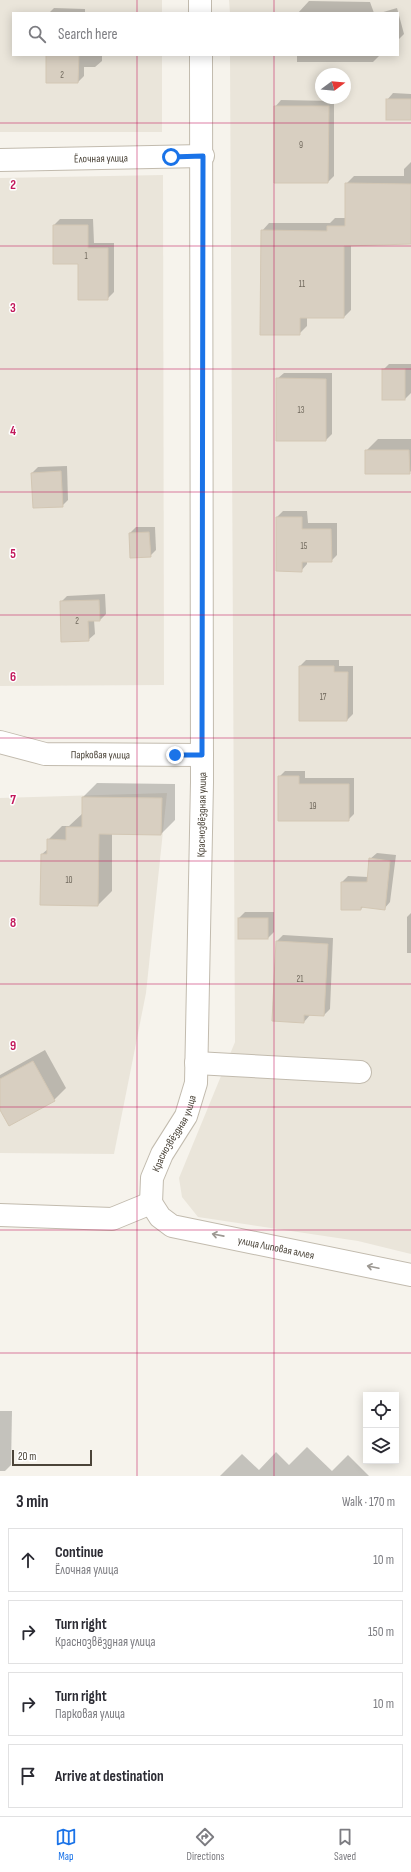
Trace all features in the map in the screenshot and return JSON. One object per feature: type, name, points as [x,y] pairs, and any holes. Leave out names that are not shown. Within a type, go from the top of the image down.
[{"type":"street","points":[[200,0],[200,12]]},
{"type":"street","name":"Краснозвёздная улица","points":[[151,1203],[152,1178],[162,1154],[186,1116],[196,1083],[202,755],[203,156],[201,56]]},
{"type":"street","name":"Ёлочная улица","points":[[0,160],[203,156]]},
{"type":"street","name":"Парковая улица","points":[[0,742],[45,754],[202,755]]},
{"type":"street","points":[[196,1063],[360,1072]]},
{"type":"street","points":[[0,1215],[112,1219],[151,1203]]},
{"type":"street","name":"улица Липовая аллея","points":[[151,1203],[160,1217],[172,1226],[411,1275]]},
{"type":"shaded area","points":[[0,0],[162,0],[162,12],[12,12],[12,56],[162,56],[162,132],[0,132]]},
{"type":"shaded area","points":[[229,0],[411,0],[411,1254],[358,1241],[198,1217],[182,1197],[179,1178],[235,1042],[230,56],[399,56],[399,12],[230,12]]},
{"type":"shaded area","points":[[163,175],[164,685],[0,686],[0,178]]},
{"type":"shaded area","points":[[167,793],[146,993],[114,1154],[0,1153],[0,798]]},
{"type":"building","points":[[46,56],[79,56],[78,83],[46,83]]},
{"type":"building","points":[[386,99],[411,99],[411,120],[386,120]]},
{"type":"building","points":[[274,106],[329,106],[328,183],[274,183]]},
{"type":"building","points":[[345,183],[411,184],[411,244],[344,246],[344,318],[300,318],[300,335],[260,335],[261,230],[327,231],[327,226],[345,226]]},
{"type":"building","points":[[53,225],[88,225],[88,248],[108,248],[108,300],[78,300],[78,264],[53,264]]},
{"type":"building","points":[[382,369],[405,369],[405,400],[382,400]]},
{"type":"building","points":[[276,378],[326,379],[326,441],[276,441]]},
{"type":"building","points":[[365,450],[409,450],[410,474],[365,474]]},
{"type":"building","points":[[61,471],[63,507],[33,508],[31,473]]},
{"type":"building","points":[[276,517],[302,517],[302,529],[331,529],[332,562],[302,562],[302,572],[276,571]]},
{"type":"building","points":[[149,532],[151,557],[130,558],[129,533]]},
{"type":"building","points":[[99,600],[100,621],[88,621],[89,641],[61,642],[60,601]]},
{"type":"building","points":[[299,666],[334,666],[334,672],[348,672],[347,721],[299,721]]},
{"type":"building","points":[[278,776],[299,776],[299,784],[349,784],[349,821],[278,821]]},
{"type":"building","points":[[82,797],[162,798],[161,835],[99,834],[98,906],[40,905],[41,854],[47,854],[47,839],[66,840],[66,827],[82,827]]},
{"type":"building","points":[[369,858],[390,861],[385,910],[361,907],[361,910],[341,910],[341,882],[367,882]]},
{"type":"building","points":[[238,918],[268,918],[268,939],[238,939]]},
{"type":"building","points":[[276,941],[328,944],[324,1016],[304,1015],[304,1023],[272,1021]]},
{"type":"building","points":[[33,1061],[55,1101],[9,1126],[0,1110],[0,1079]]},
{"type":"route","points":[[171,157],[203,156],[202,755],[175,755]]}]
